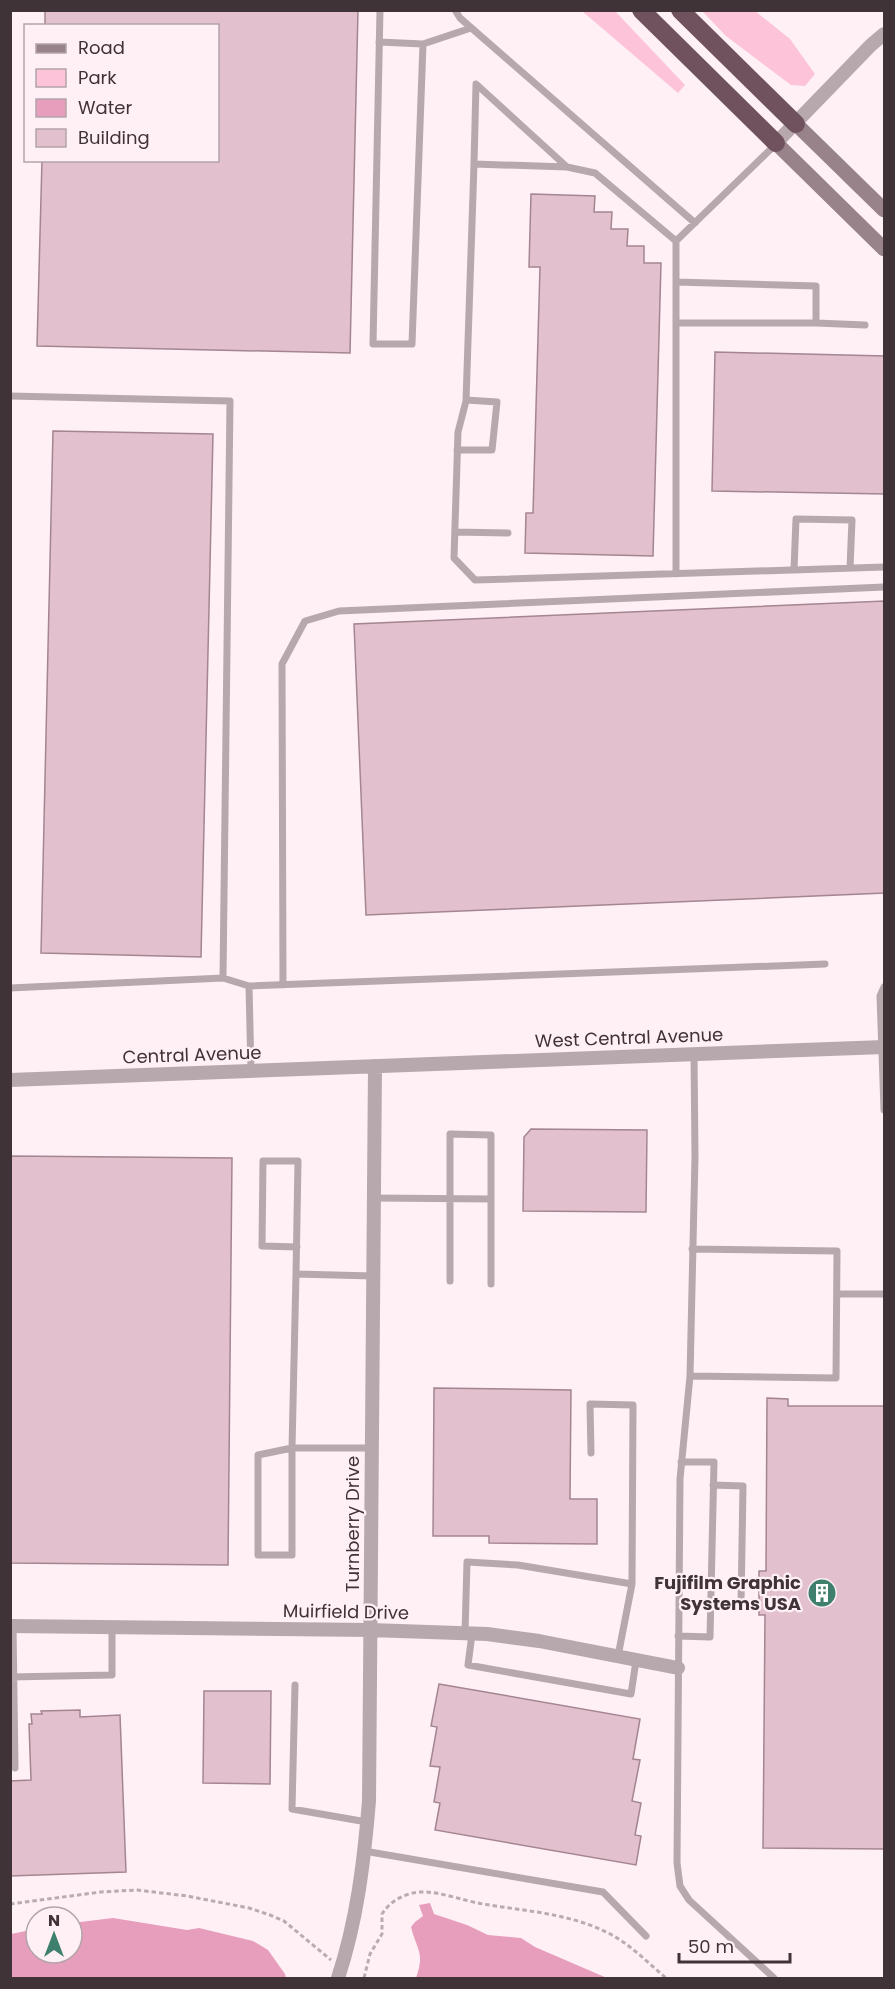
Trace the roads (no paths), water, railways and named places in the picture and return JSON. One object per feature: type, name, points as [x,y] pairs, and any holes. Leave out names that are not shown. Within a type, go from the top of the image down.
[{"type":"highway","points":[[641,10],[776,143]]},
{"type":"highway","points":[[680,10],[796,124]]},
{"type":"main road","points":[[796,124],[885,210]]},
{"type":"main road","points":[[776,143],[885,249]]},
{"type":"street","points":[[776,143],[871,45],[885,34]]},
{"type":"street","name":"West Central Avenue","points":[[375,1066],[883,1047]]},
{"type":"street","name":"Central Avenue","points":[[10,1080],[375,1066]]},
{"type":"street","name":"Turnberry Drive","points":[[340,1973],[348,1949],[367,1822],[375,1066]]},
{"type":"street","name":"Muirfield Drive","points":[[12,1626],[370,1630],[468,1634],[539,1641],[678,1668]]},
{"type":"lane","points":[[380,10],[373,344],[412,344],[423,44]]},
{"type":"lane","points":[[455,10],[471,28],[695,223]]},
{"type":"lane","points":[[379,42],[423,44],[471,28]]},
{"type":"lane","points":[[567,167],[476,84],[466,400],[458,432],[454,558],[475,580],[885,567]]},
{"type":"lane","points":[[676,574],[676,241],[776,143]]},
{"type":"lane","points":[[474,164],[567,167],[595,173],[676,241]]},
{"type":"lane","points":[[676,282],[816,286],[816,323]]},
{"type":"lane","points":[[676,323],[865,325]]},
{"type":"lane","points":[[10,396],[230,401],[222,978]]},
{"type":"lane","points":[[458,450],[492,450],[497,402],[466,400]]},
{"type":"lane","points":[[794,570],[796,519],[852,520],[850,568]]},
{"type":"lane","points":[[455,532],[508,533]]},
{"type":"lane","points":[[283,985],[282,664],[305,621],[339,611],[885,587]]},
{"type":"lane","points":[[10,988],[222,978],[249,986],[283,985],[825,964]]},
{"type":"lane","points":[[249,986],[250,1071]]},
{"type":"lane","points":[[885,987],[880,996],[885,1110]]},
{"type":"lane","points":[[694,1053],[695,1157],[690,1376],[680,1479],[677,1863],[680,1886],[689,1900],[774,1978]]},
{"type":"lane","points":[[450,1281],[450,1134],[491,1135],[491,1284]]},
{"type":"lane","points":[[297,1247],[262,1246],[263,1161],[298,1161],[297,1247],[292,1448],[292,1555],[258,1555],[258,1455],[292,1448],[372,1448]]},
{"type":"lane","points":[[374,1198],[491,1199]]},
{"type":"lane","points":[[690,1376],[836,1378],[837,1251],[692,1249]]},
{"type":"lane","points":[[296,1274],[373,1275]]},
{"type":"lane","points":[[837,1294],[885,1294]]},
{"type":"lane","points":[[591,1453],[590,1404],[633,1405],[632,1584],[618,1657]]},
{"type":"lane","points":[[678,1636],[710,1637],[714,1462],[681,1462]]},
{"type":"lane","points":[[710,1604],[741,1605],[743,1486],[713,1485]]},
{"type":"lane","points":[[632,1584],[518,1565],[467,1562],[468,1665],[631,1694],[636,1661]]},
{"type":"lane","points":[[12,1626],[15,1768]]},
{"type":"lane","points":[[12,1677],[112,1676],[112,1627]]},
{"type":"lane","points":[[295,1685],[292,1809],[367,1822]]},
{"type":"lane","points":[[364,1851],[603,1892],[646,1936]]},
{"type":"water","points":[[430,1903],[434,1914],[488,1935],[521,1938],[535,1947],[607,1978],[416,1978],[420,1957],[411,1927],[423,1916],[419,1905]]},
{"type":"water","points":[[113,1918],[187,1930],[199,1928],[253,1941],[268,1950],[286,1978],[11,1978],[11,1934],[24,1931],[24,1965],[84,1965],[84,1922]]},
{"type":"place","name":"Fujifilm Graphic Systems USA","points":[[822,1593]]}]
